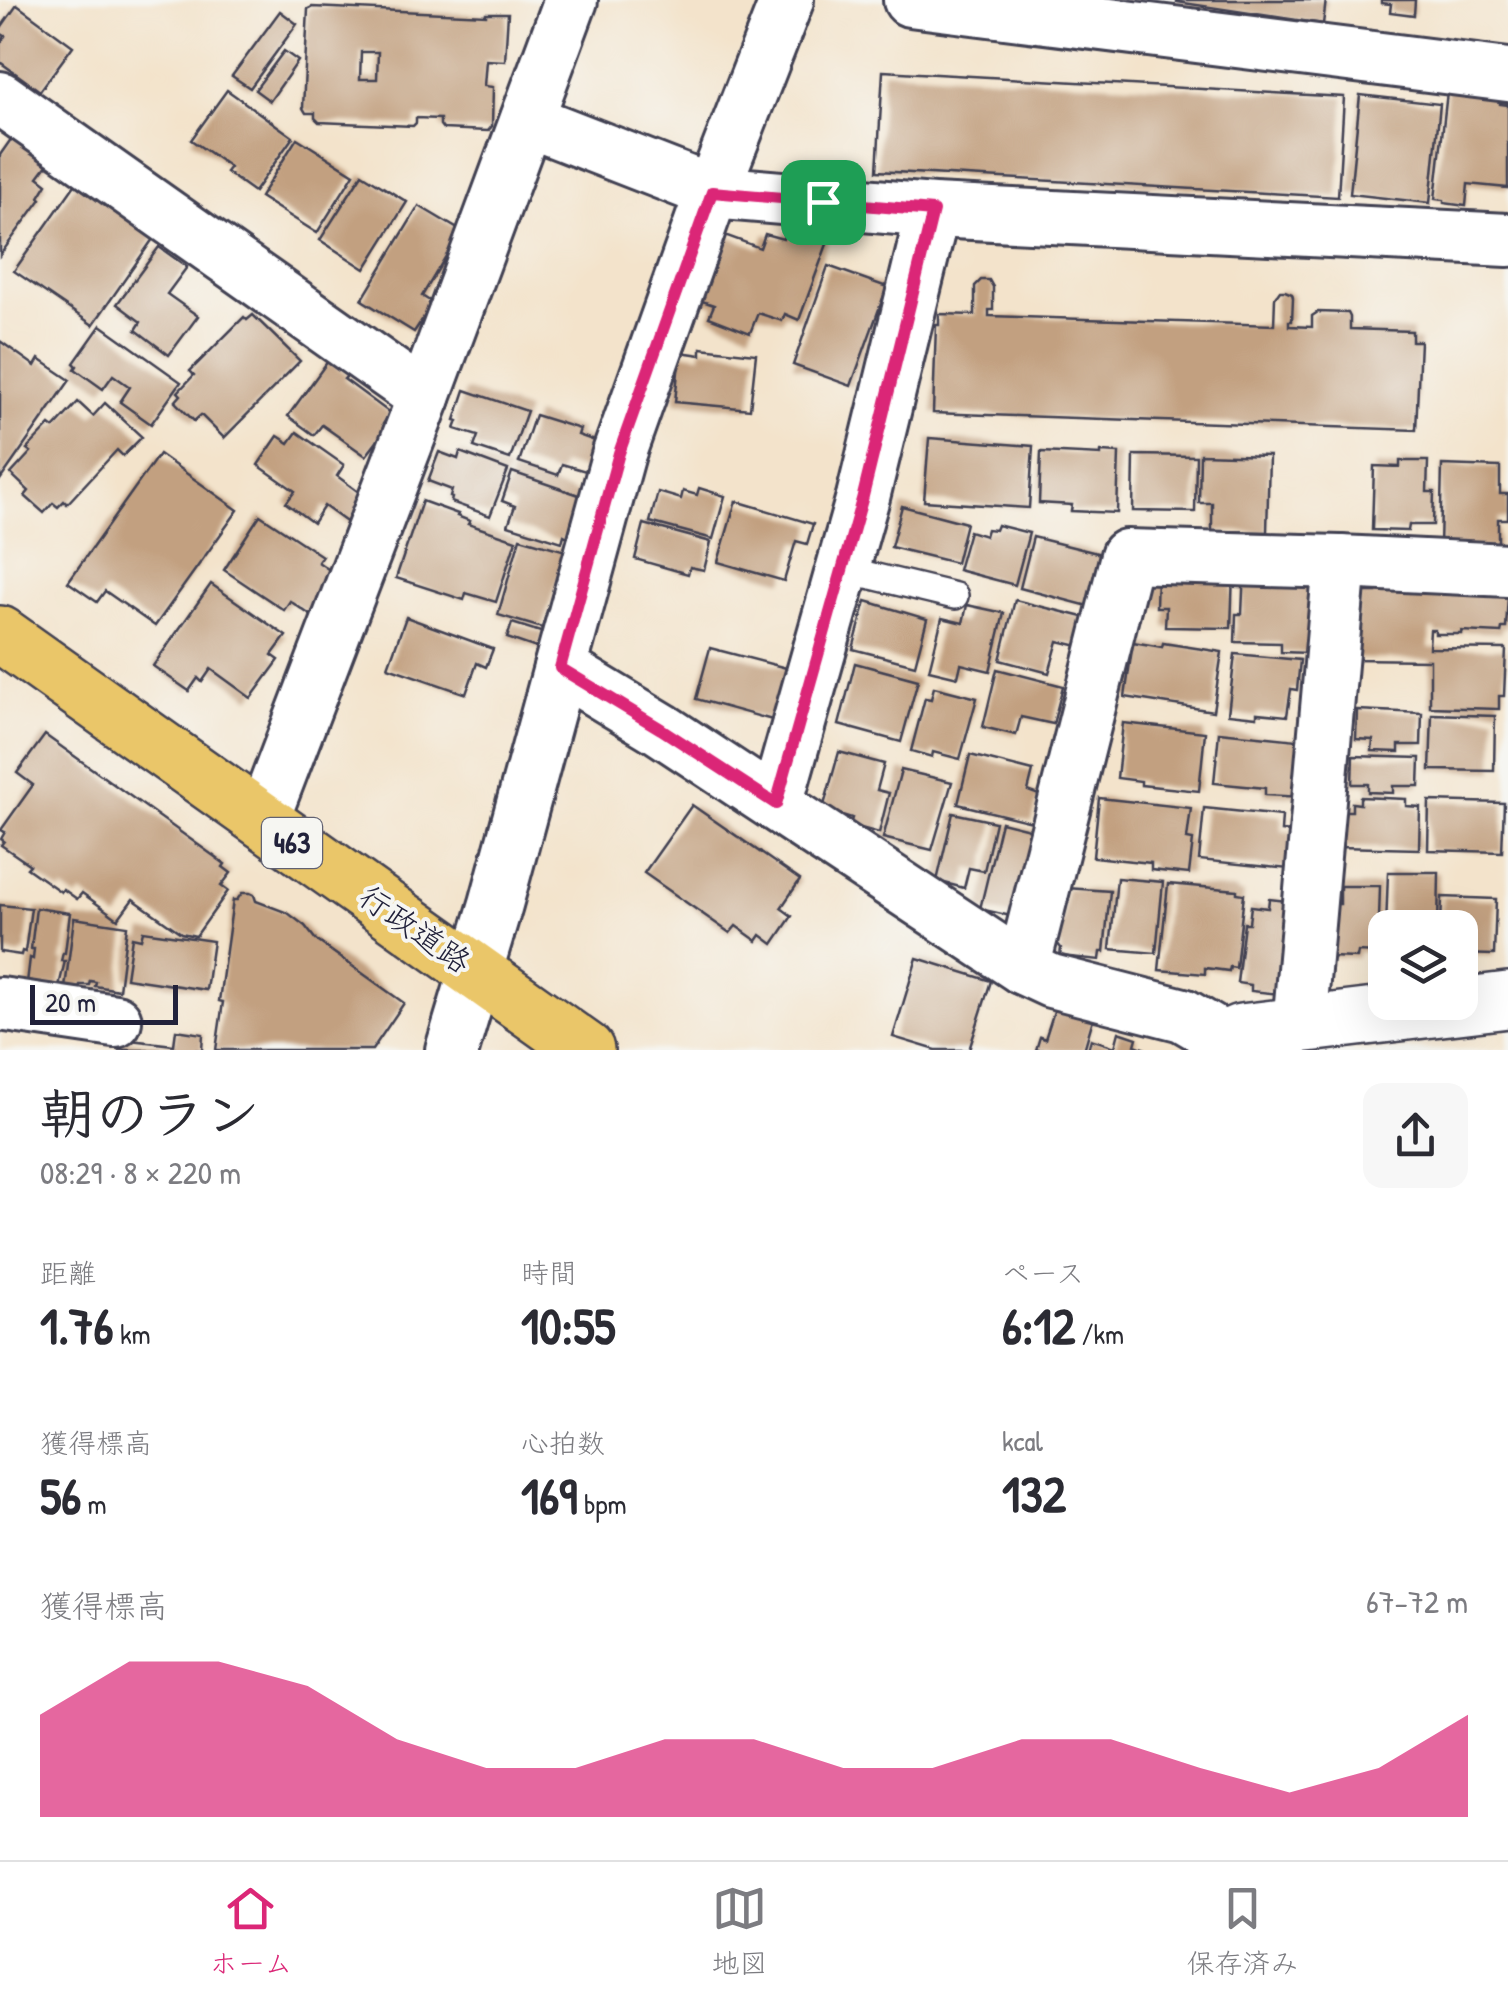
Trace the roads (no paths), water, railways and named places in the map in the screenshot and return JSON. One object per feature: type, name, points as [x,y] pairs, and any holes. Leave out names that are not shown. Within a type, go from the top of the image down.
[{"type":"highway","name":"行政道路","points":[[0,634],[586,1050]]},
{"type":"street","points":[[452,1050],[496,904],[619,453],[712,192],[787,0]]},
{"type":"street","points":[[910,0],[1508,75]]},
{"type":"street","points":[[262,821],[570,1]]},
{"type":"street","points":[[0,98],[424,397]]},
{"type":"street","points":[[527,120],[712,192],[933,211],[1508,240]]},
{"type":"street","points":[[776,804],[863,496],[933,211]]},
{"type":"street","points":[[1023,968],[1127,556],[1508,570]]},
{"type":"street","points":[[1299,1026],[1340,562]]},
{"type":"street","points":[[560,668],[661,729],[1023,968],[1051,981],[1183,1015],[1220,1045],[1241,1032],[1508,1000]]},
{"type":"street","points":[[0,1004],[115,1022]]},
{"type":"lane","points":[[842,570],[954,596]]}]
